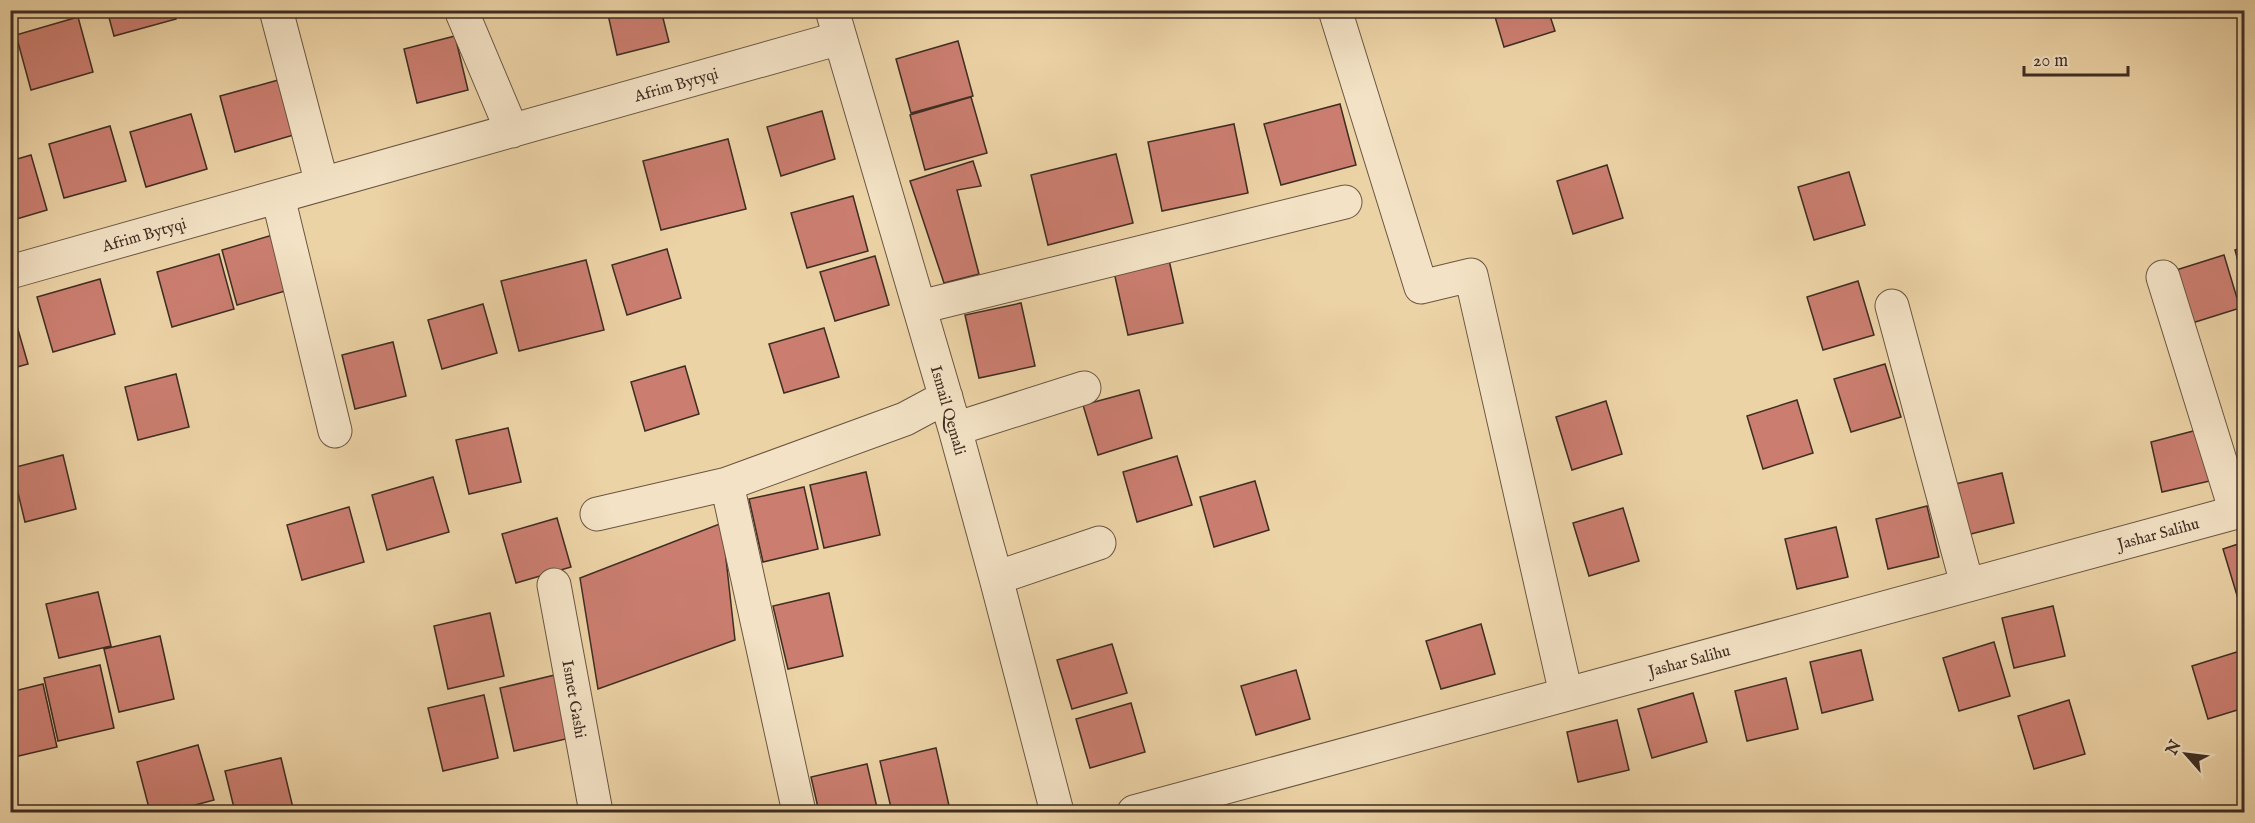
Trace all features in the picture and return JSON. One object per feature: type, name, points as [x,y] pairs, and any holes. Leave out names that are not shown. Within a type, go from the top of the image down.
[{"type":"street","points":[[276,10],[322,184]]},
{"type":"street","points":[[461,10],[512,131]]},
{"type":"street","points":[[1335,10],[1421,287],[1471,276],[1566,694]]},
{"type":"street","name":"Afrim Bytyqi","points":[[10,272],[512,131],[836,24]]},
{"type":"street","name":"Ismail Qemali","points":[[836,24],[955,429],[1057,813]]},
{"type":"street","points":[[278,197],[335,431]]},
{"type":"street","points":[[920,307],[1345,202]]},
{"type":"street","points":[[2163,277],[2240,511]]},
{"type":"street","points":[[1892,306],[1967,584]]},
{"type":"street","points":[[955,429],[1084,388]]},
{"type":"street","points":[[597,514],[727,484],[905,419],[946,397]]},
{"type":"street","points":[[727,484],[799,813]]},
{"type":"street","name":"Jashar Salihu","points":[[1134,813],[2240,511]]},
{"type":"street","points":[[996,578],[1099,543]]},
{"type":"street","name":"Ismet Gashi","points":[[554,585],[596,813]]},
{"type":"building","points":[[107,10],[173,10],[176,19],[114,36]]},
{"type":"building","points":[[607,10],[661,10],[669,42],[617,55]]},
{"type":"building","points":[[1493,10],[1548,10],[1555,31],[1504,47]]},
{"type":"building","points":[[78,17],[93,72],[31,90],[16,35]]},
{"type":"building","points":[[455,36],[468,90],[417,103],[404,49]]},
{"type":"building","points":[[958,41],[973,96],[911,113],[896,59]]},
{"type":"building","points":[[282,79],[297,134],[235,152],[220,96]]},
{"type":"building","points":[[971,97],[987,153],[925,170],[910,115]]},
{"type":"building","points":[[1340,104],[1356,165],[1281,185],[1264,124]]},
{"type":"building","points":[[822,111],[835,159],[781,176],[767,127]]},
{"type":"building","points":[[191,114],[207,169],[146,187],[130,132]]},
{"type":"building","points":[[1234,124],[1248,193],[1162,211],[1148,142]]},
{"type":"building","points":[[110,126],[126,181],[64,198],[49,144]]},
{"type":"building","points":[[728,139],[746,209],[661,230],[643,161]]},
{"type":"building","points":[[1116,154],[1133,223],[1048,245],[1031,175]]},
{"type":"building","points":[[31,155],[47,210],[10,221],[10,161]]},
{"type":"building","points":[[973,161],[981,186],[957,190],[979,274],[944,283],[910,181]]},
{"type":"building","points":[[1607,165],[1623,218],[1573,234],[1557,181]]},
{"type":"building","points":[[1849,172],[1865,225],[1814,240],[1798,187]]},
{"type":"building","points":[[853,196],[868,251],[807,268],[791,213]]},
{"type":"building","points":[[283,232],[299,287],[237,305],[222,250]]},
{"type":"building","points":[[2244,247],[2244,283],[2235,250]]},
{"type":"building","points":[[667,249],[681,298],[627,315],[612,265]]},
{"type":"building","points":[[219,254],[234,309],[172,327],[157,272]]},
{"type":"building","points":[[2224,255],[2240,308],[2189,324],[2173,271]]},
{"type":"building","points":[[875,256],[889,305],[835,321],[820,272]]},
{"type":"building","points":[[586,260],[604,330],[519,351],[501,281]]},
{"type":"building","points":[[1169,260],[1183,323],[1128,335],[1114,272]]},
{"type":"building","points":[[100,279],[115,334],[53,352],[37,297]]},
{"type":"building","points":[[1858,281],[1874,335],[1823,350],[1807,297]]},
{"type":"building","points":[[1021,303],[1035,366],[979,378],[965,315]]},
{"type":"building","points":[[483,304],[497,353],[442,369],[428,320]]},
{"type":"building","points":[[10,309],[12,309],[28,364],[10,369]]},
{"type":"building","points":[[824,328],[839,377],[784,393],[769,344]]},
{"type":"building","points":[[393,342],[406,396],[355,409],[342,355]]},
{"type":"building","points":[[1885,364],[1901,417],[1851,432],[1834,379]]},
{"type":"building","points":[[685,366],[699,414],[645,431],[631,382]]},
{"type":"building","points":[[176,374],[189,427],[138,440],[125,387]]},
{"type":"building","points":[[1139,390],[1152,438],[1098,455],[1083,405]]},
{"type":"building","points":[[1797,400],[1813,453],[1763,469],[1747,416]]},
{"type":"building","points":[[1606,401],[1622,454],[1572,470],[1556,417]]},
{"type":"building","points":[[508,428],[521,482],[469,494],[456,440]]},
{"type":"building","points":[[2201,429],[2214,480],[2162,492],[2151,442]]},
{"type":"building","points":[[63,455],[76,509],[25,522],[12,468]]},
{"type":"building","points":[[1177,456],[1192,505],[1137,522],[1123,472]]},
{"type":"building","points":[[866,472],[880,535],[824,548],[810,485]]},
{"type":"building","points":[[2002,473],[2014,523],[1963,536],[1951,485]]},
{"type":"building","points":[[433,477],[449,532],[387,550],[372,495]]},
{"type":"building","points":[[1255,481],[1269,530],[1214,547],[1200,497]]},
{"type":"building","points":[[804,487],[818,549],[763,562],[749,499]]},
{"type":"building","points":[[1927,506],[1939,557],[1888,569],[1876,519]]},
{"type":"building","points":[[349,507],[364,562],[302,580],[287,525]]},
{"type":"building","points":[[1623,508],[1639,561],[1589,576],[1573,523]]},
{"type":"building","points":[[557,518],[571,567],[516,583],[502,534]]},
{"type":"building","points":[[722,523],[735,640],[598,689],[580,578]]},
{"type":"building","points":[[1836,527],[1848,577],[1797,589],[1785,539]]},
{"type":"building","points":[[2244,542],[2244,600],[2239,602],[2223,549]]},
{"type":"building","points":[[98,592],[111,646],[59,658],[46,604]]},
{"type":"building","points":[[829,593],[843,656],[788,669],[773,606]]},
{"type":"building","points":[[2053,606],[2065,656],[2014,668],[2002,618]]},
{"type":"building","points":[[490,613],[504,676],[448,689],[434,626]]},
{"type":"building","points":[[1481,624],[1495,674],[1441,689],[1426,641]]},
{"type":"building","points":[[160,636],[174,699],[119,712],[104,649]]},
{"type":"building","points":[[1994,642],[2010,696],[1959,711],[1943,658]]},
{"type":"building","points":[[1112,644],[1127,693],[1072,709],[1057,660]]},
{"type":"building","points":[[1861,650],[1873,700],[1822,713],[1810,662]]},
{"type":"building","points":[[2243,650],[2244,708],[2208,719],[2192,666]]},
{"type":"building","points":[[100,665],[114,728],[58,741],[44,678]]},
{"type":"building","points":[[1296,670],[1310,719],[1256,735],[1241,686]]},
{"type":"building","points":[[555,675],[570,738],[514,751],[500,688]]},
{"type":"building","points":[[1786,678],[1798,729],[1747,741],[1735,691]]},
{"type":"building","points":[[43,684],[57,747],[10,758],[10,692]]},
{"type":"building","points":[[1693,693],[1707,742],[1652,758],[1638,709]]},
{"type":"building","points":[[484,695],[498,758],[443,771],[428,708]]},
{"type":"building","points":[[2069,700],[2085,754],[2034,769],[2018,716]]},
{"type":"building","points":[[1131,703],[1145,752],[1090,768],[1076,719]]},
{"type":"building","points":[[1617,720],[1629,770],[1578,782],[1567,732]]},
{"type":"building","points":[[198,745],[214,800],[169,812],[150,812],[137,762]]},
{"type":"building","points":[[936,748],[950,810],[892,812],[880,761]]},
{"type":"building","points":[[281,758],[294,812],[235,812],[225,771]]},
{"type":"building","points":[[867,764],[878,812],[819,812],[811,777]]}]
